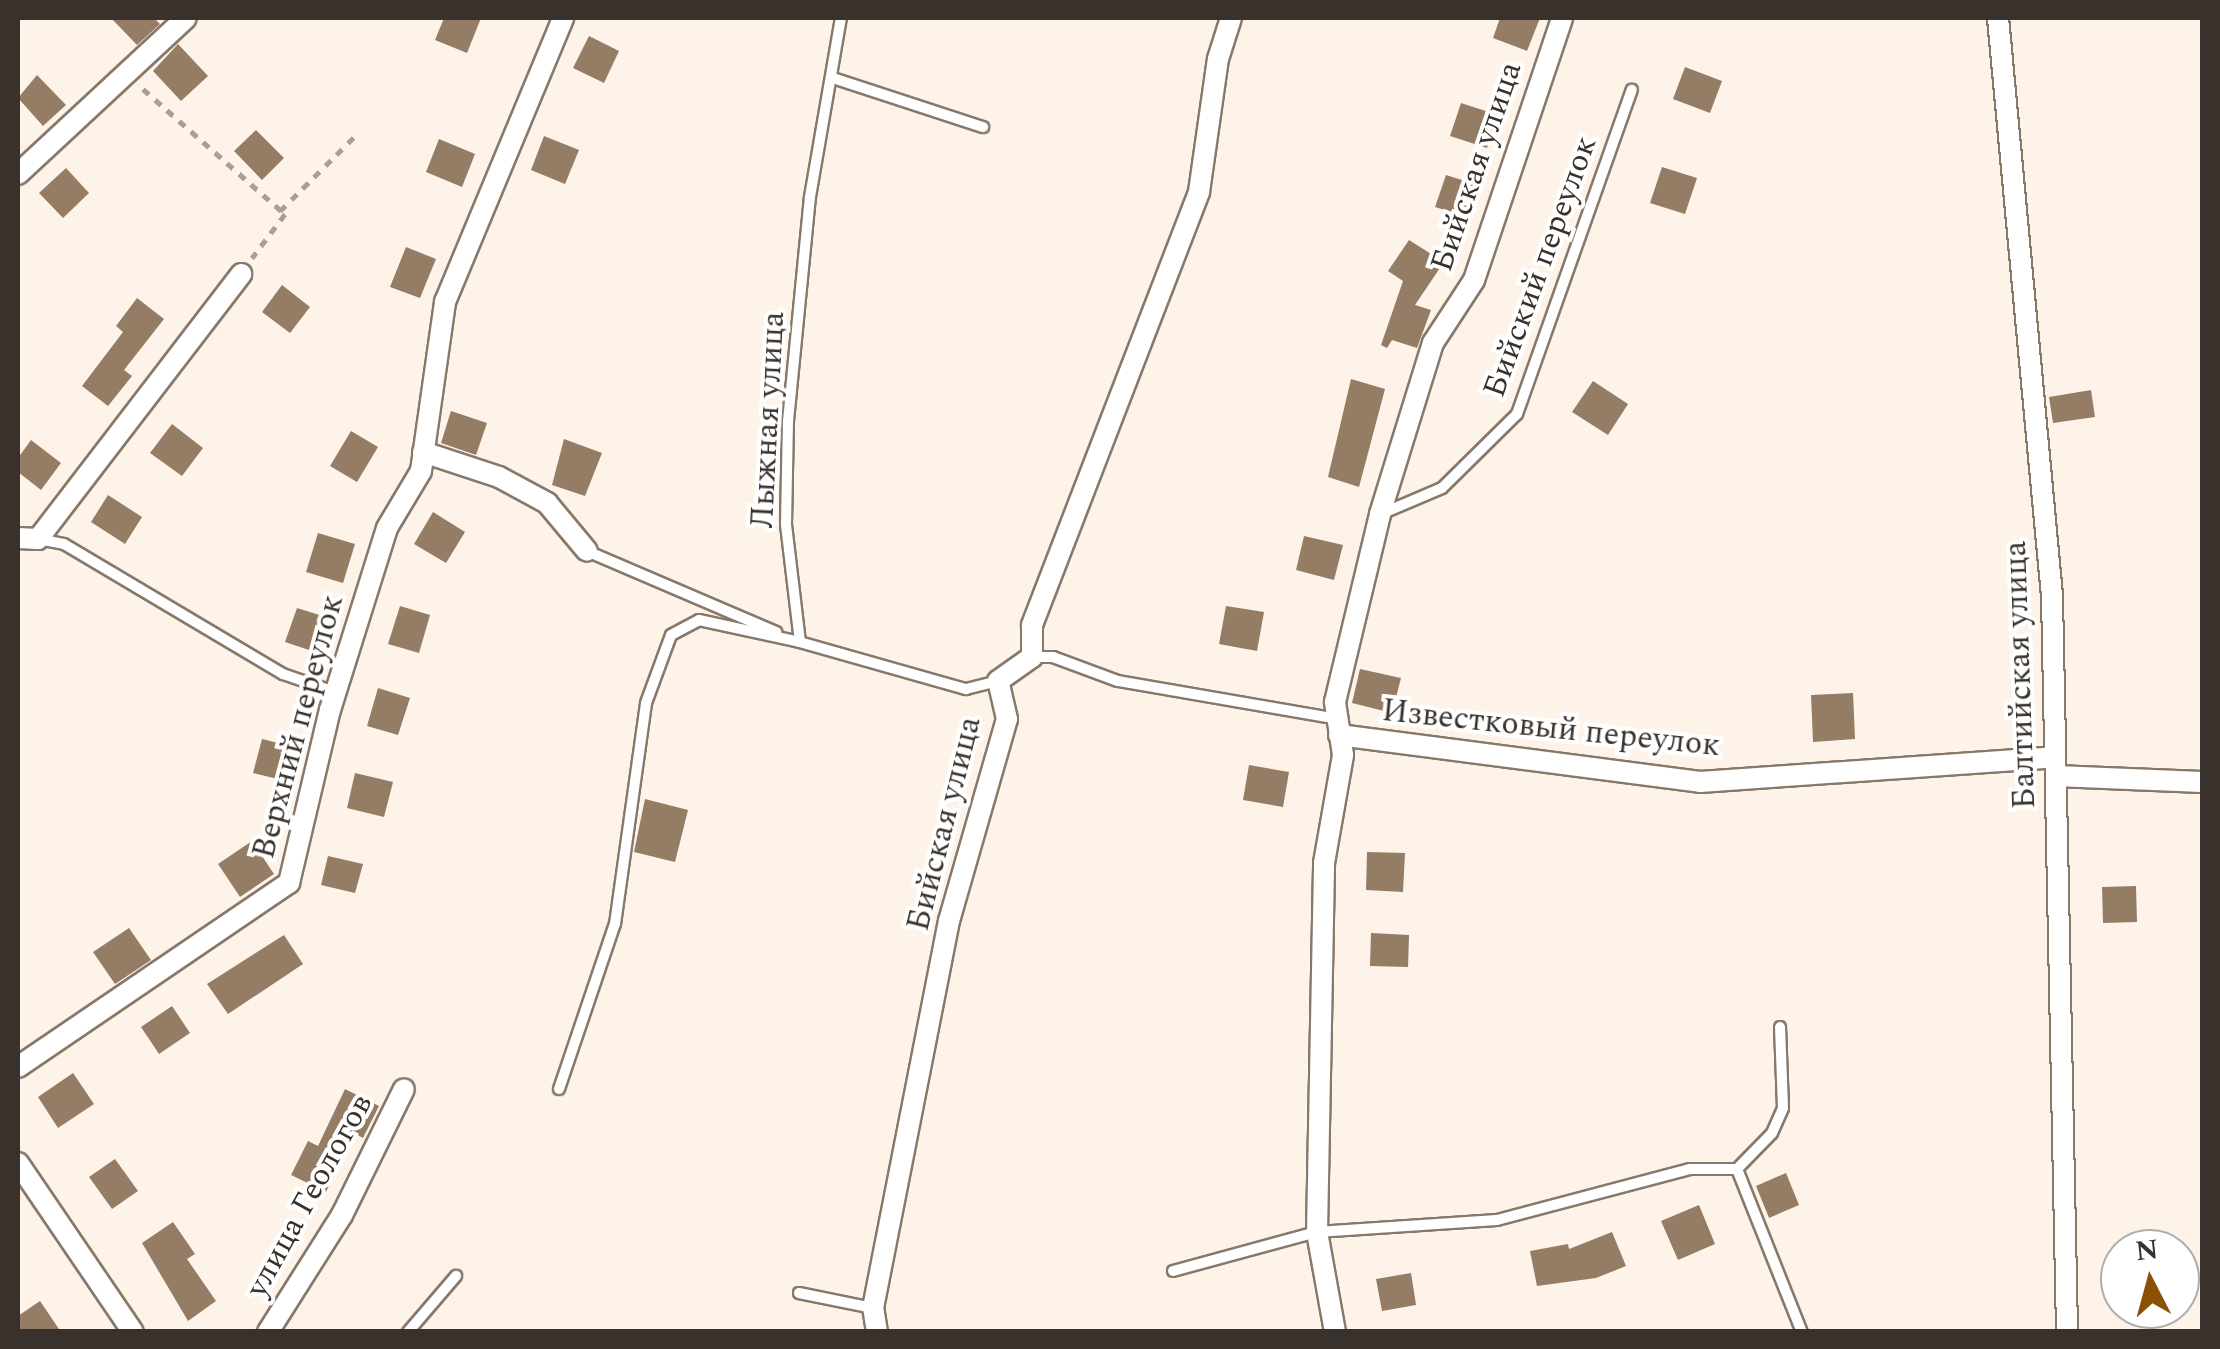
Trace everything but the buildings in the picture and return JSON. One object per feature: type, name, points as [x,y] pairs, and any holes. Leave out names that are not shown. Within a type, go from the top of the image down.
[{"type":"street","points":[[18,174],[186,18]]},
{"type":"street","name":"Верхний переулок","points":[[18,1067],[289,883],[336,692],[386,528],[421,471],[445,302],[562,18]]},
{"type":"street","points":[[1032,657],[1032,625],[1200,192],[1218,59],[1230,18]]},
{"type":"street","name":"Бийская улица","points":[[1336,1332],[1317,1232],[1324,862],[1342,755],[1335,702],[1380,514],[1433,343],[1474,280],[1562,18]]},
{"type":"street","name":"Балтийская улица","points":[[1998,18],[2052,596],[2067,1332]]},
{"type":"street","points":[[28,539],[241,274]]},
{"type":"street","points":[[423,452],[547,502],[587,551]]},
{"type":"street","name":"Бийская улица","points":[[877,1332],[873,1308],[948,921],[1007,720],[998,681],[1032,657]]},
{"type":"street","name":"Известковый переулок","points":[[1338,727],[1700,782],[2055,766],[2202,782]]},
{"type":"street","name":"улица Геологов","points":[[268,1332],[342,1214],[404,1088]]},
{"type":"street","points":[[18,1163],[134,1332]]},
{"type":"lane","name":"Лыжная улица","points":[[800,642],[786,524],[788,420],[810,197],[841,18]]},
{"type":"lane","points":[[833,78],[983,126]]},
{"type":"lane","name":"Бийский переулок","points":[[1380,514],[1442,488],[1518,414],[1632,90]]},
{"type":"lane","points":[[28,539],[64,544],[283,674],[336,692]]},
{"type":"lane","points":[[587,551],[800,642]]},
{"type":"lane","points":[[558,1089],[614,924],[646,703],[670,634],[699,620],[800,642],[966,689],[998,681]]},
{"type":"lane","name":"Известковый переулок","points":[[1032,657],[1054,657],[1118,680],[1338,727]]},
{"type":"lane","points":[[1172,1272],[1317,1232],[1497,1220],[1690,1169],[1737,1169],[1772,1133],[1783,1108],[1780,1028]]},
{"type":"lane","points":[[1737,1169],[1802,1332]]},
{"type":"lane","points":[[408,1332],[456,1276]]},
{"type":"lane","points":[[799,1294],[873,1308]]},
{"type":"path","points":[[126,74],[284,214],[241,274]]},
{"type":"path","points":[[280,211],[356,134]]}]
